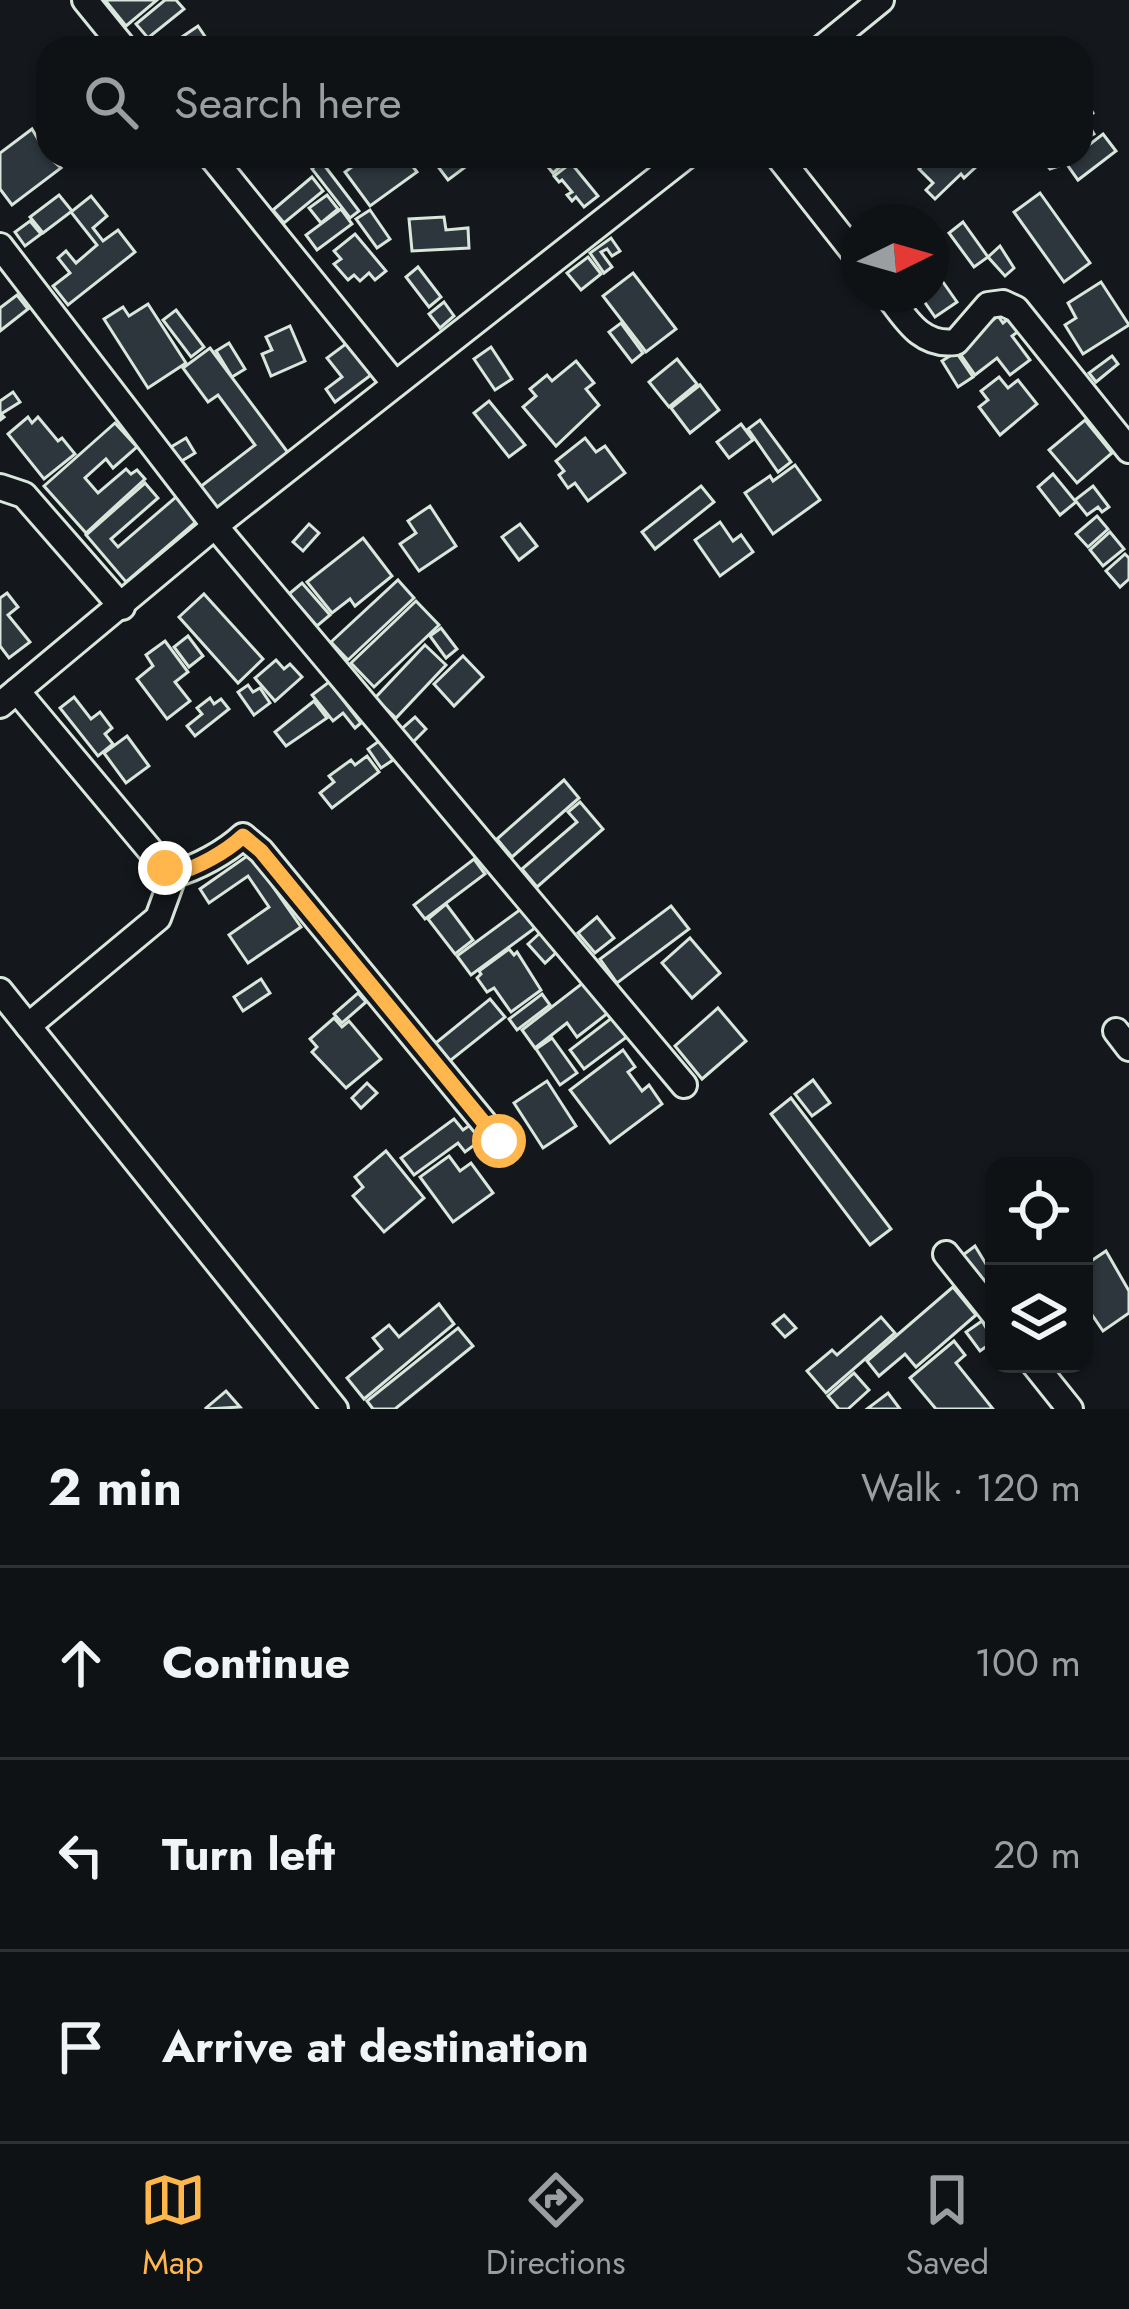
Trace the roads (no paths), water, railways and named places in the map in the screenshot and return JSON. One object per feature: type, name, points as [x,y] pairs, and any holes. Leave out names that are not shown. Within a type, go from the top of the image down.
[{"type":"street","points":[[85,0],[114,36]]},
{"type":"street","points":[[837,36],[881,0]]},
{"type":"street","points":[[221,168],[395,384]]},
{"type":"street","points":[[174,874],[9,698],[214,526],[671,168]]},
{"type":"street","points":[[787,168],[841,236]]},
{"type":"street","points":[[0,246],[214,526],[684,1085]]},
{"type":"street","points":[[901,312],[915,330],[935,343],[956,342],[988,305],[1003,303],[1016,309],[1129,450]]},
{"type":"street","points":[[0,487],[24,495],[122,607]]},
{"type":"street","points":[[28,1026],[158,918],[174,874],[228,850],[243,836],[261,851],[499,1141]]},
{"type":"street","points":[[0,992],[335,1409]]},
{"type":"street","points":[[946,1254],[985,1303]]},
{"type":"street","points":[[1041,1373],[1070,1409]]}]
